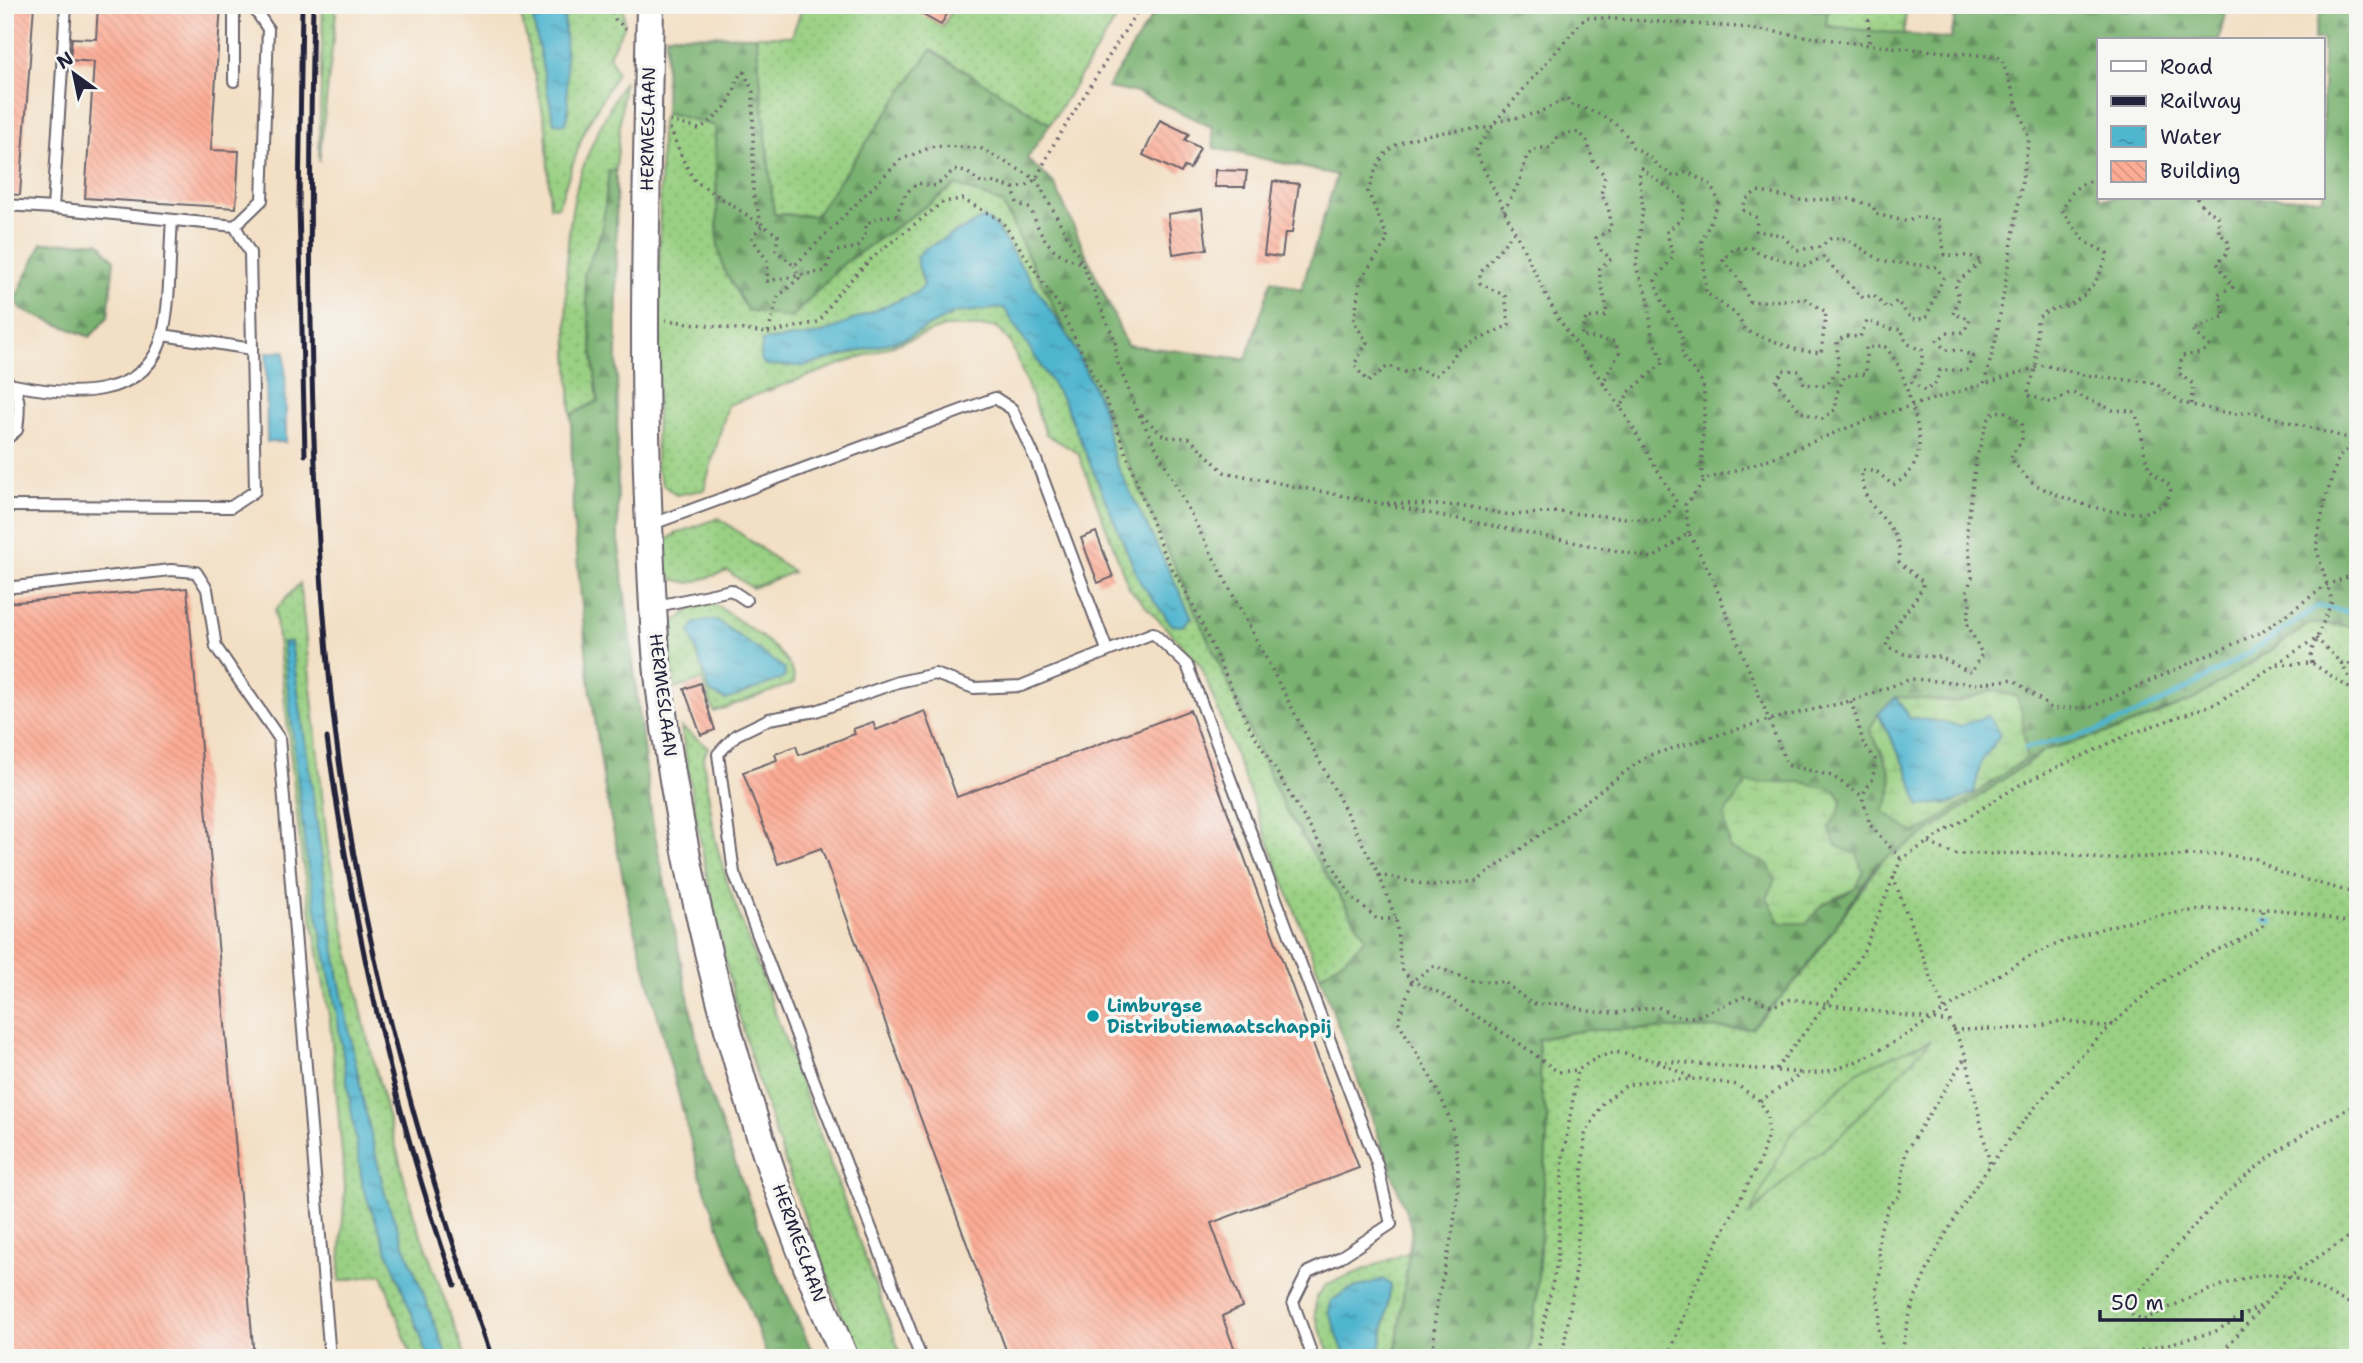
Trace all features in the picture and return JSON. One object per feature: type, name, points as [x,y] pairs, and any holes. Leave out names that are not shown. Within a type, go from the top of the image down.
[{"type":"street","name":"HERMESLAAN","points":[[650,5],[644,417],[653,607],[660,690],[681,825],[742,1080],[798,1240],[845,1358]]},
{"type":"lane","points":[[53,208],[66,5]]},
{"type":"lane","points":[[234,5],[234,81]]},
{"type":"lane","points":[[5,205],[235,226],[262,201],[268,29],[252,5]]},
{"type":"lane","points":[[10,382],[55,394],[115,389],[147,367],[163,335],[172,220]]},
{"type":"lane","points":[[5,506],[231,507],[255,491],[250,253],[235,226]]},
{"type":"lane","points":[[163,335],[252,349]]},
{"type":"lane","points":[[5,440],[17,430],[20,406],[10,382]]},
{"type":"lane","points":[[649,525],[995,398],[1012,409],[1036,460],[1107,650]]},
{"type":"lane","points":[[5,588],[171,570],[196,572],[207,590],[216,648],[279,738],[330,1358]]},
{"type":"lane","points":[[653,607],[731,590],[746,600]]},
{"type":"lane","points":[[921,1358],[734,873],[718,754],[736,735],[769,719],[816,710],[898,682],[935,674],[974,688],[1021,686],[1153,633],[1187,665],[1377,1164],[1391,1224],[1339,1258],[1308,1272],[1293,1302],[1313,1358]]},
{"type":"path","points":[[611,5],[615,19],[628,30]]},
{"type":"path","points":[[762,225],[752,238],[768,262],[767,281],[799,278],[825,271],[833,252],[858,247],[865,236],[866,225],[873,219],[897,215],[906,193],[917,183],[936,186],[954,170],[967,172],[982,184],[998,183],[1013,188],[1026,186],[1035,179],[1141,5]]},
{"type":"path","points":[[1868,5],[1869,45]]},
{"type":"path","points":[[1685,505],[1677,503],[1621,408],[1556,315],[1475,151],[1586,17],[1739,27],[1869,45],[2001,57],[2029,139],[1996,339],[1984,384]]},
{"type":"path","points":[[762,225],[753,193],[753,92],[744,72],[737,78],[734,97],[718,117],[699,129],[668,120],[682,160],[695,181],[762,225],[778,235],[776,250],[794,266],[799,278]]},
{"type":"path","points":[[1514,232],[1480,273],[1480,283],[1505,296],[1509,325],[1458,350],[1435,376],[1416,368],[1407,373],[1388,366],[1368,382],[1354,365],[1367,342],[1353,322],[1360,281],[1388,239],[1368,192],[1374,174],[1387,151],[1416,137],[1494,125],[1538,113],[1567,98],[1572,105],[1591,108],[1617,124],[1627,133],[1633,147],[1646,152],[1658,167],[1674,177],[1687,172],[1711,186],[1719,202],[1702,241],[1706,293],[1737,314],[1746,331],[1798,350],[1821,353],[1824,348],[1820,337],[1828,316],[1805,299],[1750,302],[1739,279],[1723,260],[1735,248],[1752,248],[1758,253],[1780,257],[1806,267],[1823,257],[1863,298],[1873,295],[1888,309],[1897,301],[1912,320],[1926,318],[1943,278],[1937,267],[1882,261],[1846,239],[1831,238],[1820,247],[1797,250],[1781,235],[1756,231],[1757,218],[1744,210],[1745,200],[1757,191],[1801,200],[1851,199],[1873,206],[1876,214],[1890,219],[1908,222],[1915,217],[1938,220],[1945,254],[1970,256],[1982,261],[1955,284],[1959,298],[1953,314],[1970,319],[1964,332],[1948,333],[1937,340],[1945,350],[1961,351],[1973,356],[1967,370],[1940,370],[1936,383],[1925,391],[1912,382],[1922,363],[1922,349],[1912,347],[1904,339],[1902,329],[1894,330],[1867,321],[1860,337],[1845,337],[1837,342],[1838,369],[1826,386],[1804,384],[1800,371],[1783,370],[1776,382],[1801,411],[1822,419],[1836,410],[1836,395],[1845,376],[1866,374],[1866,347],[1885,347],[1898,361],[1921,443],[1911,471],[1893,485],[1877,472],[1863,470],[1861,484],[1865,496],[1895,531],[1901,545],[1899,562],[1924,583],[1916,602],[1891,629],[1886,646],[1906,655],[1940,657],[1971,673],[1978,684]]},
{"type":"path","points":[[1504,211],[1520,180],[1527,155],[1538,148],[1551,148],[1556,138],[1571,132],[1580,133],[1587,141],[1592,161],[1605,176],[1601,194],[1607,202],[1611,222],[1610,229],[1596,238],[1601,250],[1611,259],[1600,268],[1599,281],[1608,300],[1606,316],[1586,318],[1581,336],[1615,342],[1619,353],[1604,383]]},
{"type":"path","points":[[794,266],[900,160],[934,146],[980,148],[1035,179],[1082,264],[1115,341],[1117,361],[1137,411],[1380,875],[1396,919],[1401,968],[1412,981],[1440,993],[1519,1043],[1558,1072],[1578,1070],[1596,1058],[1616,1052],[1652,1060],[1740,1069],[1776,1069],[1817,1075],[1880,1049],[1929,1021],[1976,987],[2040,952],[2096,930],[2156,916],[2263,910],[2290,911],[2358,925]]},
{"type":"path","points":[[1621,408],[1628,393],[1664,362],[1652,337],[1648,298],[1636,267],[1643,208],[1639,176],[1642,168],[1650,177],[1671,187],[1684,201],[1682,218],[1667,232],[1673,257],[1655,281],[1658,296],[1682,336],[1682,358],[1700,378],[1703,386],[1702,420],[1706,439],[1699,452],[1703,483]]},
{"type":"path","points":[[1971,673],[1982,654],[1967,623],[1970,604],[1967,591],[1972,577],[1967,530],[1976,459],[1988,420],[1994,412],[2005,411],[2022,424],[2022,440],[2010,458],[2033,483],[2095,510],[2128,514],[2162,505],[2170,496],[2171,487],[2151,470],[2141,440],[2141,424],[2133,411],[2113,410],[2071,392],[2052,403],[2027,395],[2036,366],[2037,319],[2047,309],[2064,307],[2074,302],[2096,281],[2103,269],[2107,253],[2084,241],[2062,210],[2074,189],[2086,181],[2097,181]]},
{"type":"path","points":[[1013,188],[1017,203],[1031,209],[1037,230],[1061,258],[1082,264]]},
{"type":"path","points":[[645,318],[768,333],[819,322],[838,293],[874,256],[943,202],[962,200],[1001,220],[1057,303],[1107,402],[1163,551],[1192,603],[1248,724],[1351,896],[1377,919],[1396,919]]},
{"type":"path","points":[[2191,404],[2193,384],[2179,373],[2182,356],[2201,353],[2209,346],[2192,330],[2225,316],[2218,294],[2233,286],[2217,263],[2228,252],[2228,242],[2219,232],[2218,216],[2204,208],[2198,200]]},
{"type":"path","points":[[768,333],[778,297],[799,278]]},
{"type":"path","points":[[1901,859],[1870,825],[1862,796],[1832,776],[1787,765],[1772,719],[1712,577],[1689,533],[1685,505],[1706,479],[1751,466],[1912,405],[2044,365],[2084,375],[2155,383],[2182,403],[2234,414],[2253,412],[2356,441],[2338,460],[2325,500],[2316,547],[2332,601],[2311,652],[2312,663]]},
{"type":"path","points":[[1137,411],[1165,437],[1189,438],[1224,472],[1653,558],[1689,533]]},
{"type":"path","points":[[1374,502],[1464,506],[1510,515],[1557,512],[1661,520],[1677,503]]},
{"type":"path","points":[[1380,875],[1433,886],[1477,881],[1647,756],[1772,719],[1852,701],[1911,680],[1978,684],[2013,680],[2052,709],[2091,707],[2263,631],[2327,584],[2358,573]]},
{"type":"path","points":[[2316,638],[2341,663],[2358,693]]},
{"type":"path","points":[[1776,1069],[1864,950],[1901,859],[2021,784],[2130,734],[2217,704],[2316,638]]},
{"type":"path","points":[[2276,665],[2312,663],[2358,693]]},
{"type":"path","points":[[2341,663],[2358,665]]},
{"type":"path","points":[[1852,701],[1864,745],[1875,759],[1873,778],[1862,796]]},
{"type":"path","points":[[1928,843],[1954,854],[2057,853],[2102,859],[2218,853],[2256,859],[2281,873],[2358,894]]},
{"type":"path","points":[[1893,877],[1935,988],[1966,1056],[1990,1165]]},
{"type":"path","points":[[1901,1358],[1910,1312],[1926,1274],[1990,1165],[2068,1070],[2114,1024],[2157,986],[2210,953],[2254,934],[2262,926],[2263,910]]},
{"type":"path","points":[[1433,1358],[1437,1302],[1455,1231],[1459,1190],[1455,1149],[1446,1110],[1398,1021],[1412,981],[1434,966],[1472,981],[1504,982],[1532,1004],[1563,1004],[1615,1013],[1658,1007],[1674,1016],[1695,1017],[1746,996],[1773,1006],[1791,999],[1949,1022]]},
{"type":"path","points":[[1953,1030],[2033,1028],[2064,1020],[2101,1027],[2114,1024]]},
{"type":"path","points":[[1885,1358],[1878,1328],[1880,1313],[1876,1292],[1882,1264],[1878,1251],[1880,1231],[1888,1207],[1900,1195],[1906,1151],[1966,1056]]},
{"type":"path","points":[[1652,1060],[1696,1079]]},
{"type":"path","points":[[1536,1358],[1557,1263],[1563,1157],[1578,1070]]},
{"type":"path","points":[[1760,1101],[1803,1073]]},
{"type":"path","points":[[1562,1358],[1576,1279],[1585,1135],[1603,1102],[1627,1084],[1696,1079],[1737,1085],[1760,1101],[1768,1117],[1768,1135],[1759,1163],[1695,1285],[1668,1358]]},
{"type":"path","points":[[2358,1104],[2310,1127],[2244,1176],[2189,1230],[2133,1298],[2133,1315],[2144,1320],[2177,1303],[2273,1273],[2289,1276],[2358,1306]]},
{"type":"path","points":[[2221,1358],[2224,1350],[2289,1276],[2358,1231]]},
{"type":"path","points":[[2114,1358],[2214,1332],[2266,1303]]},
{"type":"green space","points":[[323,5],[337,5],[319,162]]},
{"type":"green space","points":[[519,5],[624,5],[624,27],[609,55],[617,73],[585,129],[558,207],[550,206],[546,127]]},
{"type":"green space","points":[[803,5],[906,5],[943,26],[955,5],[1125,5],[1050,124],[931,50],[815,216],[774,214],[756,36],[792,36]]},
{"type":"green space","points":[[1159,5],[1828,5],[1826,26],[1951,39],[1957,5],[2227,5],[2219,38],[2097,38],[2097,200],[2324,200],[2324,38],[2314,38],[2322,5],[2358,5],[2358,627],[2311,623],[2195,699],[2120,729],[2045,750],[1924,835],[1878,863],[1802,974],[1752,1028],[1585,1030],[1538,1039],[1541,1092],[1548,1120],[1537,1293],[1528,1358],[1395,1358],[1412,1228],[1320,976],[1347,957],[1366,938],[1285,809],[1101,403],[1002,203],[956,185],[843,264],[791,318],[747,310],[724,270],[718,247],[715,126],[665,112],[666,35],[756,36],[774,214],[815,216],[931,50],[1050,124],[1027,159],[1054,183],[1127,345],[1246,359],[1272,280],[1301,290],[1337,175],[1214,148],[1212,127],[1139,93],[1107,88]],"holes":[[[1995,690],[2022,712],[2026,758],[1925,829],[1883,811],[1891,790],[1891,780],[1885,760],[1870,730],[1878,714],[1896,697],[1957,702]],[[1829,827],[1836,846],[1846,894],[1823,904],[1807,923],[1775,880],[1768,864]]]},
{"type":"green space","points":[[1828,5],[1907,5],[1903,35],[1825,26]]},
{"type":"green space","points":[[624,81],[616,170],[609,172],[602,231],[584,274],[598,401],[571,415],[566,296],[573,207],[588,153]]},
{"type":"green space","points":[[665,112],[715,125],[718,247],[791,318],[843,264],[956,185],[1002,203],[1101,403],[1285,809],[1366,938],[1347,957],[1320,976],[1201,666],[1129,588],[1078,453],[1046,434],[1011,343],[997,327],[944,327],[728,405],[704,490],[676,495],[663,485],[656,467],[661,125]]},
{"type":"green space","points":[[616,170],[618,538],[652,820],[705,1080],[766,1247],[815,1358],[768,1358],[700,1176],[629,907],[605,790],[589,679],[573,515],[571,415],[598,401],[584,274],[602,231],[609,171]]},
{"type":"green space","points":[[99,242],[114,260],[108,317],[90,337],[22,310],[15,299],[42,243]]},
{"type":"green space","points":[[719,518],[793,572],[752,588],[728,571],[690,583],[667,578],[659,563],[659,546],[675,534]]},
{"type":"green space","points":[[300,583],[328,850],[365,1028],[414,1216],[466,1358],[412,1358],[382,1274],[339,1281],[345,1187],[330,1021],[302,860],[275,610]]},
{"type":"green space","points":[[708,604],[718,606],[777,651],[793,672],[794,683],[714,712],[702,680],[675,689],[666,629],[694,607]]},
{"type":"green space","points":[[2311,623],[2358,627],[2358,1358],[1528,1358],[1537,1293],[1548,1120],[1541,1092],[1538,1039],[1585,1030],[1752,1028],[1802,974],[1883,859],[1924,835],[2045,750],[2120,729],[2251,664]]},
{"type":"green space","points":[[1995,690],[2017,697],[2022,712],[2026,758],[1925,829],[1913,833],[1883,811],[1889,800],[1891,780],[1886,760],[1870,730],[1878,714],[1907,769],[1920,806],[1973,792],[1981,762],[2000,735],[1909,717],[1896,697],[1957,702]]},
{"type":"green space","points":[[681,727],[708,747],[703,759],[715,839],[728,885],[902,1358],[858,1358],[785,1162],[747,1043],[726,965],[701,847]]},
{"type":"green space","points":[[1802,782],[1836,791],[1841,805],[1829,827],[1836,846],[1857,854],[1863,873],[1856,888],[1823,904],[1807,923],[1781,923],[1767,899],[1775,880],[1768,864],[1730,849],[1724,816],[1747,783]]},
{"type":"green space","points":[[1931,1040],[1839,1137],[1791,1175],[1749,1216],[1791,1134],[1858,1071]]},
{"type":"green space","points":[[1409,1252],[1395,1358],[1331,1358],[1315,1316],[1316,1297],[1327,1284]]},
{"type":"water","points":[[530,5],[564,5],[568,115],[565,124],[554,123]]},
{"type":"water","points":[[984,218],[995,226],[1071,341],[1101,403],[1114,459],[1192,617],[1183,626],[1172,625],[1140,582],[1065,404],[1004,308],[955,313],[906,338],[805,366],[765,365],[761,360],[762,341],[820,334],[916,293],[924,285],[916,258],[924,249]]},
{"type":"water","points":[[285,351],[286,442],[267,442],[266,353]]},
{"type":"water","points":[[716,620],[785,669],[784,678],[726,700],[710,692],[690,632],[695,623]]},
{"type":"water","points":[[283,642],[291,642],[339,979],[363,1100],[386,1198],[448,1358],[429,1358],[363,1188],[336,1009],[306,857]]},
{"type":"water","points":[[1896,697],[1909,717],[1961,726],[1988,715],[2000,735],[1981,762],[1974,792],[1954,802],[1920,806],[1907,769],[1878,714]]},
{"type":"water","points":[[1383,1279],[1391,1285],[1379,1358],[1346,1358],[1329,1312],[1331,1301],[1348,1290]]},
{"type":"building","points":[[5,5],[34,5],[20,195],[5,194]]},
{"type":"building","points":[[98,5],[221,5],[211,150],[239,151],[236,208],[85,198],[94,62],[70,60],[72,38],[96,39]]},
{"type":"building","points":[[905,5],[952,5],[941,25]]},
{"type":"building","points":[[1160,120],[1189,134],[1185,140],[1200,148],[1190,169],[1184,167],[1181,173],[1143,155]]},
{"type":"building","points":[[1215,170],[1247,171],[1245,187],[1215,187]]},
{"type":"building","points":[[1273,181],[1299,184],[1292,233],[1285,233],[1282,257],[1264,255]]},
{"type":"building","points":[[1202,209],[1207,249],[1173,254],[1168,214]]},
{"type":"building","points":[[1096,532],[1113,577],[1098,583],[1081,538]]},
{"type":"building","points":[[187,588],[254,1358],[5,1358],[5,603]]},
{"type":"building","points":[[700,683],[715,730],[701,735],[684,689]]},
{"type":"building","name":"Limburgse Distributiemaatschappij","points":[[1190,710],[1359,1168],[1211,1223],[1242,1307],[1222,1316],[1238,1358],[1009,1358],[821,848],[778,864],[743,772],[777,760],[775,754],[796,746],[799,755],[855,734],[853,729],[873,722],[876,730],[925,711],[957,797]]},
{"type":"waterway","points":[[2026,748],[2099,730],[2164,701],[2243,656],[2319,606],[2358,614]]},
{"type":"waterway","points":[[2265,921],[2272,922]]},
{"type":"railway","points":[[302,5],[299,205],[305,455]]},
{"type":"railway","points":[[313,5],[310,264],[314,437],[323,609],[342,780],[372,948],[392,1031],[438,1196],[492,1358]]},
{"type":"railway","points":[[327,738],[349,877],[377,1015],[412,1151],[455,1285]]},
{"type":"place","name":"Limburgse Distributiemaatschappij","points":[[1093,1016]]}]
